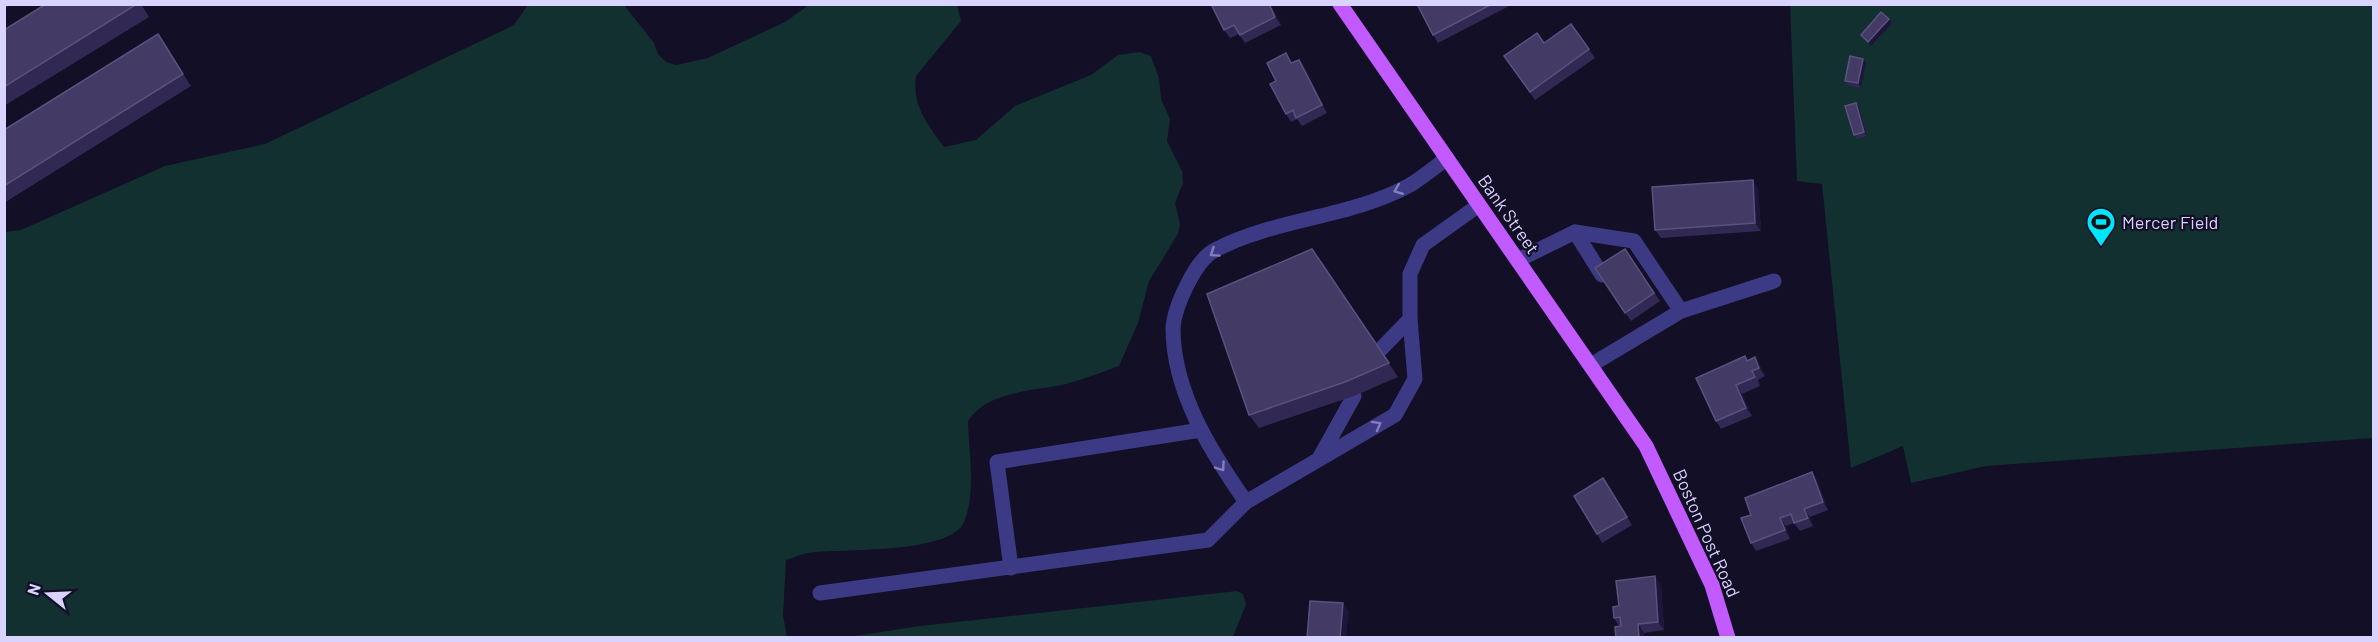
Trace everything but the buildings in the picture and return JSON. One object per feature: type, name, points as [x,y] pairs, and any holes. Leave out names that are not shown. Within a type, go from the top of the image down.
[{"type":"main road","name":"Bank Street","points":[[1340,4],[1646,446]]},
{"type":"main road","name":"Boston Post Road","points":[[1646,446],[1712,585],[1728,638]]},
{"type":"lane","points":[[1246,502],[1210,451],[1179,367],[1173,327],[1181,297],[1192,273],[1214,251],[1256,235],[1364,204],[1410,185],[1447,158]]},
{"type":"lane","points":[[820,593],[1208,540],[1246,502],[1395,415],[1415,379],[1410,319],[1410,274],[1423,245],[1479,205]]},
{"type":"lane","points":[[1575,232],[1602,275]]},
{"type":"lane","points":[[1518,260],[1575,232],[1634,241],[1681,310]]},
{"type":"lane","points":[[1591,365],[1681,310],[1774,281]]},
{"type":"lane","points":[[1380,350],[1410,319]]},
{"type":"lane","points":[[1632,320],[1641,335]]},
{"type":"lane","points":[[1320,457],[1354,396]]},
{"type":"lane","points":[[1011,568],[997,462],[1201,430]]},
{"type":"green space","points":[[528,5],[624,5],[654,43],[658,54],[666,62],[676,65],[708,58],[785,22],[809,5],[957,5],[961,21],[916,76],[915,86],[922,114],[944,147],[976,140],[1015,106],[1091,75],[1118,55],[1140,52],[1151,56],[1159,78],[1161,99],[1170,119],[1167,141],[1182,171],[1183,183],[1175,203],[1180,224],[1178,234],[1149,281],[1138,323],[1119,366],[1066,384],[998,398],[976,412],[968,422],[971,486],[968,511],[964,522],[955,533],[917,545],[808,553],[786,560],[783,615],[787,637],[5,637],[5,232],[21,230],[165,166],[265,144],[514,25]]},
{"type":"green space","name":"Mercer Field","points":[[1790,5],[2373,5],[2373,438],[1986,466],[1911,483],[1903,446],[1851,468],[1822,184],[1797,181]]},
{"type":"green space","points":[[1237,591],[1243,594],[1246,604],[1233,637],[848,637],[920,626]]},
{"type":"place","name":"Mercer Field","points":[[2101,248]]}]
